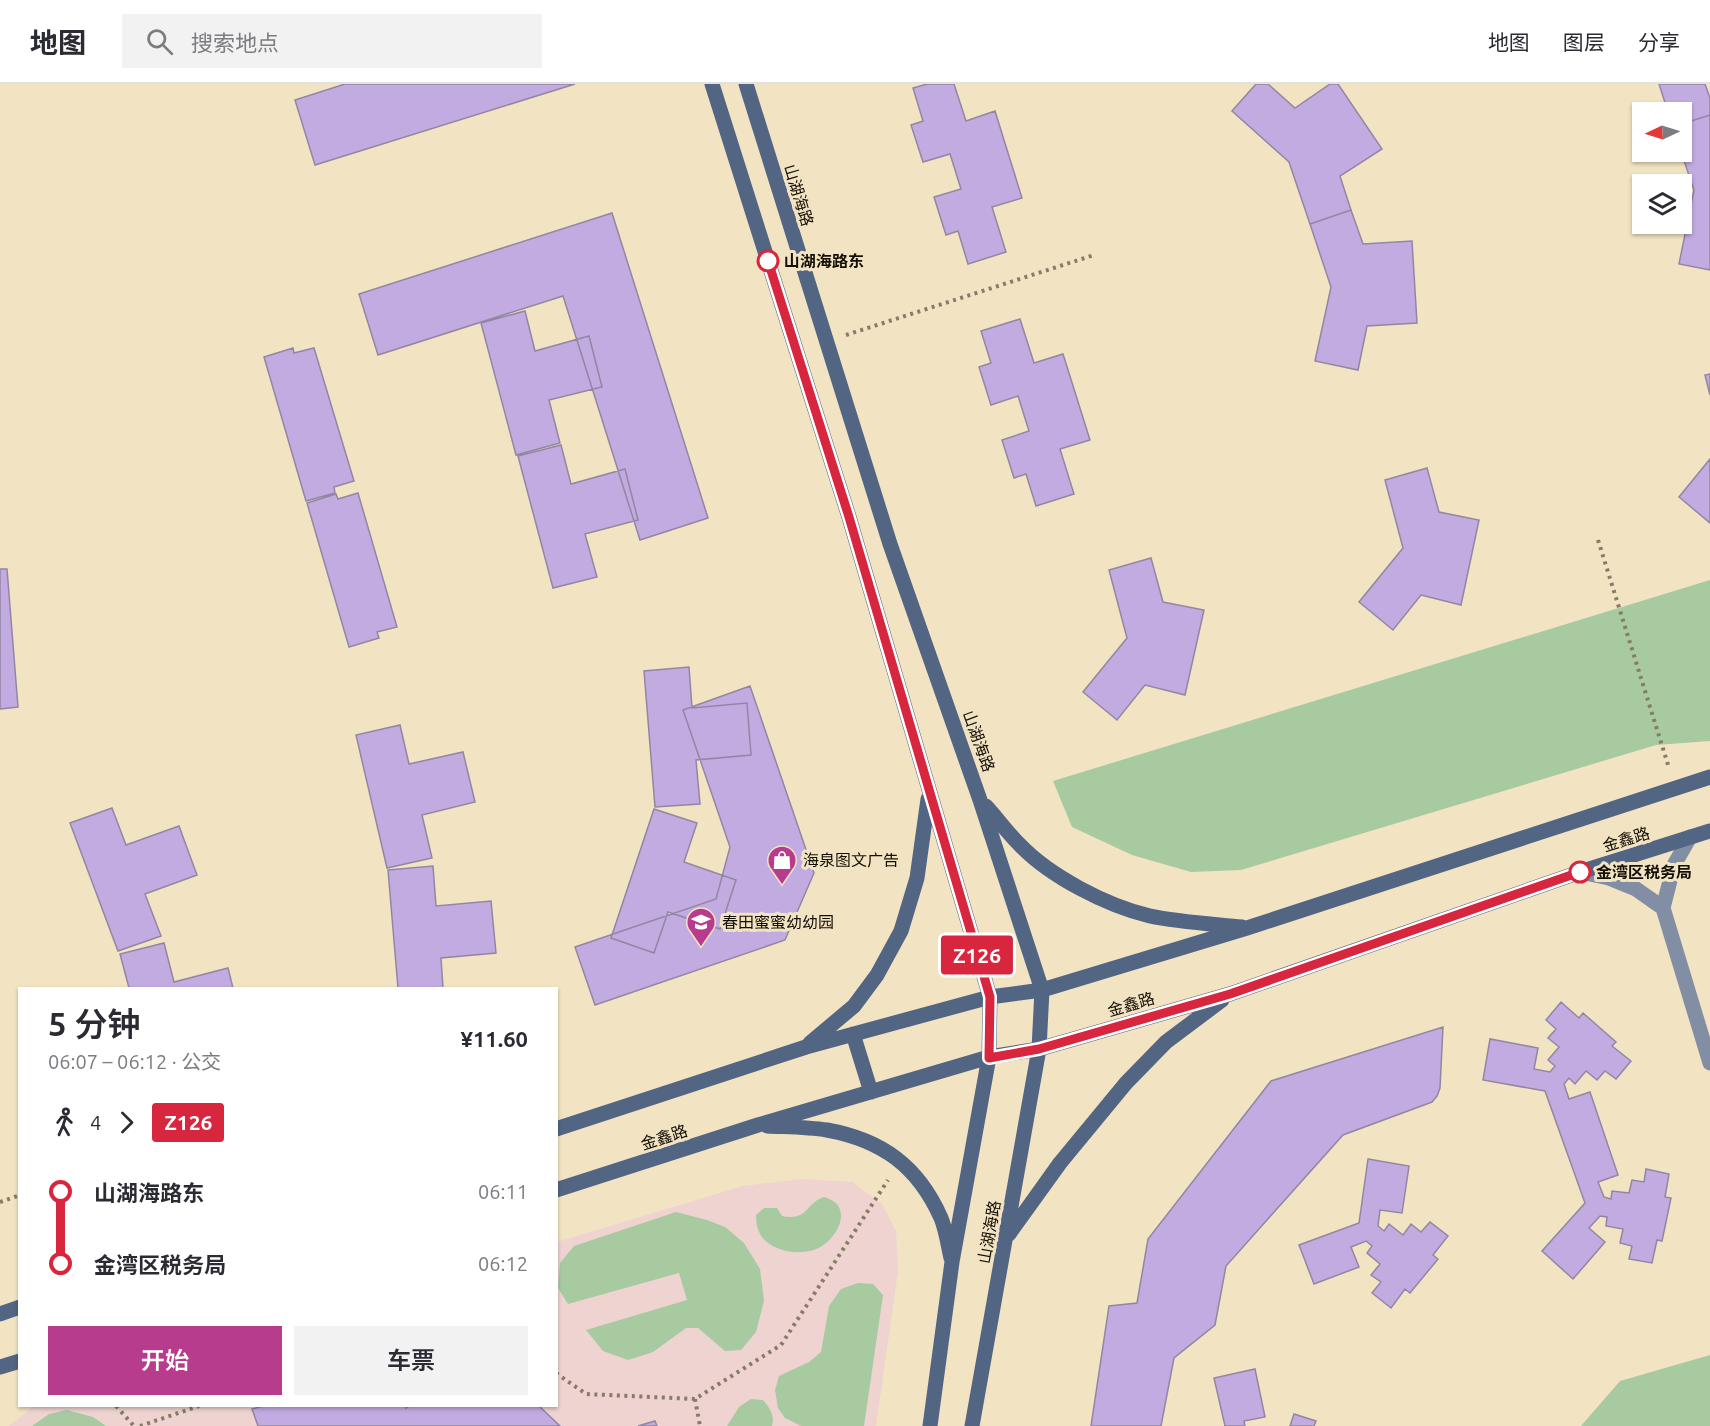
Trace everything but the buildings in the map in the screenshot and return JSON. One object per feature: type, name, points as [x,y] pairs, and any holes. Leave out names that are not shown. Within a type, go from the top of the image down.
[{"type":"street","name":"山湖海路","points":[[712,84],[849,517],[990,997],[989,1058],[952,1262],[930,1426]]},
{"type":"street","name":"山湖海路","points":[[746,84],[890,544],[981,800],[1042,990],[1039,1049],[972,1426]]},
{"type":"street","name":"金鑫路","points":[[558,1129],[806,1047],[990,997],[1042,990],[1247,928],[1710,777]]},
{"type":"street","points":[[806,1047],[854,1006],[877,975],[901,931],[917,878],[929,793]]},
{"type":"street","points":[[981,800],[1020,845],[1054,873],[1084,890],[1117,905],[1150,916],[1247,928]]},
{"type":"street","name":"金鑫路","points":[[558,1189],[871,1092],[989,1058],[1039,1049],[1230,994],[1580,872],[1710,831]]},
{"type":"street","points":[[1690,837],[1674,865],[1663,908],[1710,1063]]},
{"type":"street","points":[[1580,872],[1609,878],[1636,889],[1663,908]]},
{"type":"street","points":[[1006,1238],[1060,1163],[1126,1083],[1166,1042],[1230,994]]},
{"type":"street","points":[[853,1034],[871,1092]]},
{"type":"street","points":[[759,1125],[826,1130],[868,1141],[901,1160],[923,1186],[941,1219],[952,1262]]},
{"type":"street","points":[[0,1314],[18,1308]]},
{"type":"street","points":[[0,1367],[18,1362]]},
{"type":"path","points":[[826,342],[1094,255]]},
{"type":"path","points":[[1598,540],[1675,788]]},
{"type":"path","points":[[558,1375],[586,1394],[695,1399],[781,1345],[901,1160]]},
{"type":"path","points":[[0,1202],[18,1196]]},
{"type":"path","points":[[695,1399],[700,1426]]},
{"type":"path","points":[[117,1407],[134,1426]]},
{"type":"path","points":[[140,1426],[196,1407]]},
{"type":"shaded area","points":[[802,1179],[852,1182],[882,1204],[896,1231],[898,1271],[876,1426],[9,1426],[33,1407],[558,1407],[558,1242],[743,1186]]},
{"type":"green space","points":[[1710,580],[1710,741],[1656,745],[1241,870],[1191,872],[1132,855],[1072,827],[1053,781]]},
{"type":"green space","points":[[824,1197],[838,1206],[841,1220],[834,1234],[822,1246],[807,1251],[790,1252],[774,1247],[760,1234],[756,1215],[764,1208],[777,1208],[782,1216],[797,1216]]},
{"type":"green space","points":[[676,1212],[725,1227],[744,1243],[760,1269],[764,1301],[756,1332],[741,1350],[725,1351],[698,1328],[686,1328],[653,1352],[628,1360],[603,1351],[586,1330],[687,1300],[679,1273],[568,1304],[558,1288],[560,1263],[574,1246]]},
{"type":"green space","points":[[858,1283],[873,1284],[883,1295],[864,1426],[801,1426],[785,1418],[778,1408],[775,1390],[779,1376],[809,1362],[821,1352],[829,1306],[841,1289]]},
{"type":"green space","points":[[1710,1355],[1710,1426],[1581,1426],[1620,1381]]},
{"type":"green space","points":[[751,1399],[763,1400],[766,1403],[772,1415],[772,1426],[727,1426],[739,1407]]},
{"type":"green space","points":[[67,1410],[93,1417],[106,1426],[32,1426],[49,1414]]},
{"type":"bus line","name":"Z126","points":[[768,261],[849,517],[990,997],[989,1058],[1039,1049],[1230,994],[1580,872]]},
{"type":"place","name":"山湖海路东","points":[[768,261]]},
{"type":"place","name":"金湾区税务局","points":[[1580,872]]},
{"type":"place","name":"海泉图文广告","points":[[782,886]]},
{"type":"place","name":"春田蜜蜜幼幼园","points":[[701,948]]}]
